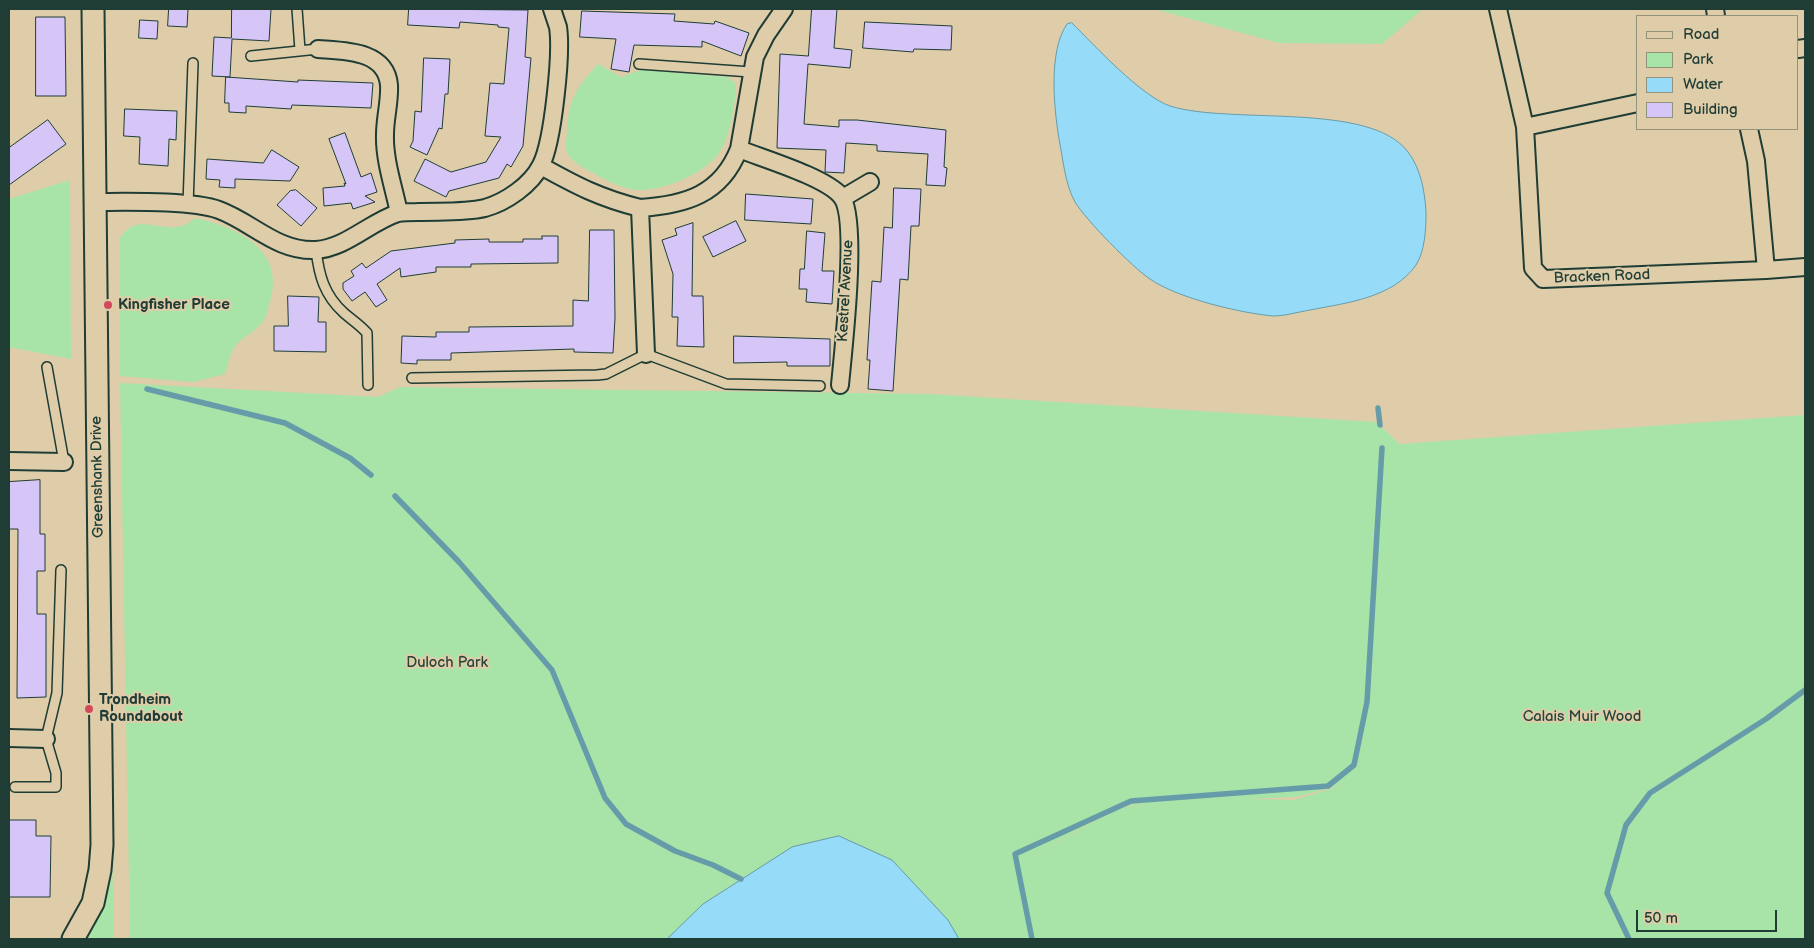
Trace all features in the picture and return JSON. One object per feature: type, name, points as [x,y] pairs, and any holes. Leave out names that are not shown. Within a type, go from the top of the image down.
[{"type":"street","name":"Greenshank Drive","points":[[73,939],[93,903],[100,870],[102,845],[93,9]]},
{"type":"street","points":[[94,202],[188,205],[217,209],[287,246],[316,250],[348,239],[399,213],[463,212],[486,208],[506,200],[523,186],[541,166],[551,135],[559,46],[558,27],[552,9]]},
{"type":"street","points":[[541,166],[593,194],[640,208],[689,201],[708,191],[734,162],[750,72],[766,35],[784,9]]},
{"type":"street","name":"Bracken Road","points":[[1498,9],[1524,127],[1533,268],[1543,279],[1766,270]]},
{"type":"street","points":[[318,49],[356,52],[374,59],[385,71],[389,84],[385,148],[399,213]]},
{"type":"street","points":[[1524,127],[1636,103]]},
{"type":"street","points":[[1748,130],[1756,161],[1766,270],[1805,267]]},
{"type":"street","points":[[738,148],[825,184],[843,198],[870,182]]},
{"type":"street","name":"Kestrel Avenue","points":[[840,385],[849,251],[849,217],[843,198]]},
{"type":"street","points":[[640,208],[646,354]]},
{"type":"street","points":[[9,461],[64,462]]},
{"type":"street","points":[[9,738],[46,739]]},
{"type":"lane","points":[[297,9],[300,50]]},
{"type":"lane","points":[[251,56],[318,49]]},
{"type":"lane","points":[[188,205],[193,63]]},
{"type":"lane","points":[[639,64],[750,72]]},
{"type":"lane","points":[[316,250],[319,276],[324,287],[342,312],[367,333],[369,343],[368,385]]},
{"type":"lane","points":[[412,378],[597,375],[606,374],[646,354],[726,384],[820,386]]},
{"type":"lane","points":[[47,367],[64,462]]},
{"type":"lane","points":[[15,787],[56,787],[56,772],[46,739],[57,693],[61,570]]},
{"type":"green space","points":[[1154,9],[1423,9],[1382,44],[1279,43]]},
{"type":"green space","points":[[598,64],[621,77],[641,70],[728,77],[736,84],[735,100],[730,127],[721,150],[705,167],[693,174],[667,186],[653,189],[630,189],[621,186],[578,164],[566,150],[570,109],[579,87]]},
{"type":"green space","points":[[70,180],[71,359],[9,347],[9,199]]},
{"type":"green space","points":[[195,218],[211,222],[241,235],[254,244],[264,255],[271,268],[273,283],[265,318],[258,327],[234,348],[225,374],[193,382],[120,376],[120,238],[126,230],[133,226],[148,224],[173,227],[184,225]]},
{"type":"green space","name":"Duloch Park","points":[[120,383],[378,397],[400,387],[930,394],[1376,422],[1400,444],[1805,415],[1805,939],[130,939]],"holes":[[[1347,784],[1294,800],[1249,799],[1295,797]],[[1146,805],[1119,807],[1015,867],[1119,806]]]},
{"type":"green space","points":[[112,847],[114,939],[87,939],[90,931]]},
{"type":"water","points":[[1072,23],[1105,57],[1132,81],[1158,101],[1170,106],[1227,114],[1332,120],[1363,126],[1389,136],[1408,152],[1419,173],[1425,197],[1425,233],[1423,247],[1416,265],[1395,285],[1382,292],[1339,305],[1278,316],[1244,312],[1209,304],[1176,292],[1150,279],[1121,254],[1089,220],[1075,202],[1069,187],[1057,126],[1054,80],[1057,49],[1061,35],[1067,24]]},
{"type":"water","points":[[839,836],[892,860],[948,920],[959,939],[667,939],[703,904],[792,847]]},
{"type":"building","points":[[169,9],[188,9],[187,27],[168,26]]},
{"type":"building","points":[[232,9],[271,9],[269,41],[232,39],[230,77],[212,76],[214,37],[231,38]]},
{"type":"building","points":[[409,9],[528,10],[525,57],[531,58],[523,146],[511,167],[507,164],[499,178],[449,191],[446,197],[414,181],[425,159],[451,172],[486,162],[501,137],[485,136],[490,83],[504,84],[509,28],[498,27],[498,25],[460,22],[459,28],[408,25]]},
{"type":"building","points":[[812,9],[837,9],[834,48],[852,50],[850,68],[808,64],[804,124],[839,127],[839,120],[857,120],[946,130],[944,167],[947,168],[945,186],[926,185],[928,154],[877,151],[877,145],[846,143],[844,173],[825,172],[826,150],[777,148],[780,54],[808,56]]},
{"type":"building","points":[[582,11],[675,14],[674,21],[714,24],[715,21],[749,33],[741,56],[702,41],[702,47],[634,45],[629,72],[611,69],[616,39],[580,37]]},
{"type":"building","points":[[36,17],[65,17],[66,96],[36,96]]},
{"type":"building","points":[[140,20],[158,21],[157,39],[139,38]]},
{"type":"building","points":[[865,22],[952,26],[951,50],[914,49],[913,52],[863,48]]},
{"type":"building","points":[[424,58],[450,59],[448,94],[445,94],[442,129],[439,128],[427,155],[410,147],[413,141],[415,111],[421,112]]},
{"type":"building","points":[[226,77],[298,82],[298,80],[373,83],[371,108],[292,105],[291,109],[246,106],[246,113],[229,112],[229,103],[225,103]]},
{"type":"building","points":[[125,109],[177,111],[176,140],[169,139],[168,166],[139,164],[140,137],[124,136]]},
{"type":"building","points":[[48,120],[66,144],[9,185],[9,148]]},
{"type":"building","points":[[345,133],[361,177],[371,173],[377,192],[365,196],[375,202],[353,209],[351,203],[324,206],[323,188],[345,186],[344,183],[346,184],[329,139]]},
{"type":"building","points":[[272,150],[299,167],[290,181],[235,179],[235,188],[219,187],[220,180],[206,179],[207,159],[263,163]]},
{"type":"building","points":[[894,188],[921,189],[919,226],[911,226],[908,280],[900,279],[893,391],[868,389],[870,360],[867,360],[872,281],[881,282],[884,227],[892,228]]},
{"type":"building","points":[[296,190],[317,208],[301,226],[277,205],[290,191]]},
{"type":"building","points":[[746,194],[813,199],[811,224],[745,220]]},
{"type":"building","points":[[736,221],[746,241],[713,257],[703,237]]},
{"type":"building","points":[[693,223],[692,296],[703,296],[704,347],[677,346],[678,317],[672,317],[673,274],[662,240],[677,235],[675,229]]},
{"type":"building","points":[[590,230],[614,230],[615,318],[613,353],[574,352],[574,349],[451,353],[451,360],[417,360],[417,364],[401,363],[402,336],[436,337],[436,332],[469,332],[469,327],[573,326],[573,300],[588,301]]},
{"type":"building","points":[[807,231],[825,233],[822,271],[834,271],[832,304],[806,302],[807,289],[799,289],[800,269],[804,269]]},
{"type":"building","points":[[542,236],[558,236],[558,263],[471,264],[471,267],[436,267],[436,272],[401,277],[400,268],[377,284],[387,300],[376,307],[365,292],[352,301],[343,289],[343,283],[354,276],[351,271],[362,263],[366,268],[391,251],[455,243],[455,240],[489,239],[489,242],[523,242],[523,239],[542,239]]},
{"type":"building","points":[[288,296],[319,297],[318,322],[326,322],[326,352],[274,351],[274,326],[288,326]]},
{"type":"building","points":[[734,336],[830,339],[830,366],[787,366],[787,362],[734,363]]},
{"type":"building","points":[[40,480],[40,534],[45,534],[45,571],[37,571],[37,614],[46,614],[46,697],[17,698],[18,529],[9,529],[9,482]]},
{"type":"building","points":[[9,820],[36,820],[36,836],[51,836],[50,897],[9,897]]},
{"type":"waterway","points":[[147,389],[285,423],[350,458],[371,475]]},
{"type":"waterway","points":[[1378,408],[1380,425]]},
{"type":"waterway","points":[[1032,939],[1015,854],[1131,801],[1328,786],[1354,765],[1367,702],[1382,448]]},
{"type":"waterway","points":[[395,496],[459,562],[552,670],[605,798],[626,824],[675,851],[713,865],[741,879]]},
{"type":"waterway","points":[[1629,939],[1607,893],[1626,825],[1650,793],[1766,719],[1805,690]]},
{"type":"place","name":"Kingfisher Place","points":[[108,305]]},
{"type":"place","name":"Trondheim Roundabout","points":[[89,709]]},
{"type":"park label","name":"Calais Muir Wood","points":[[1582,717]]}]
